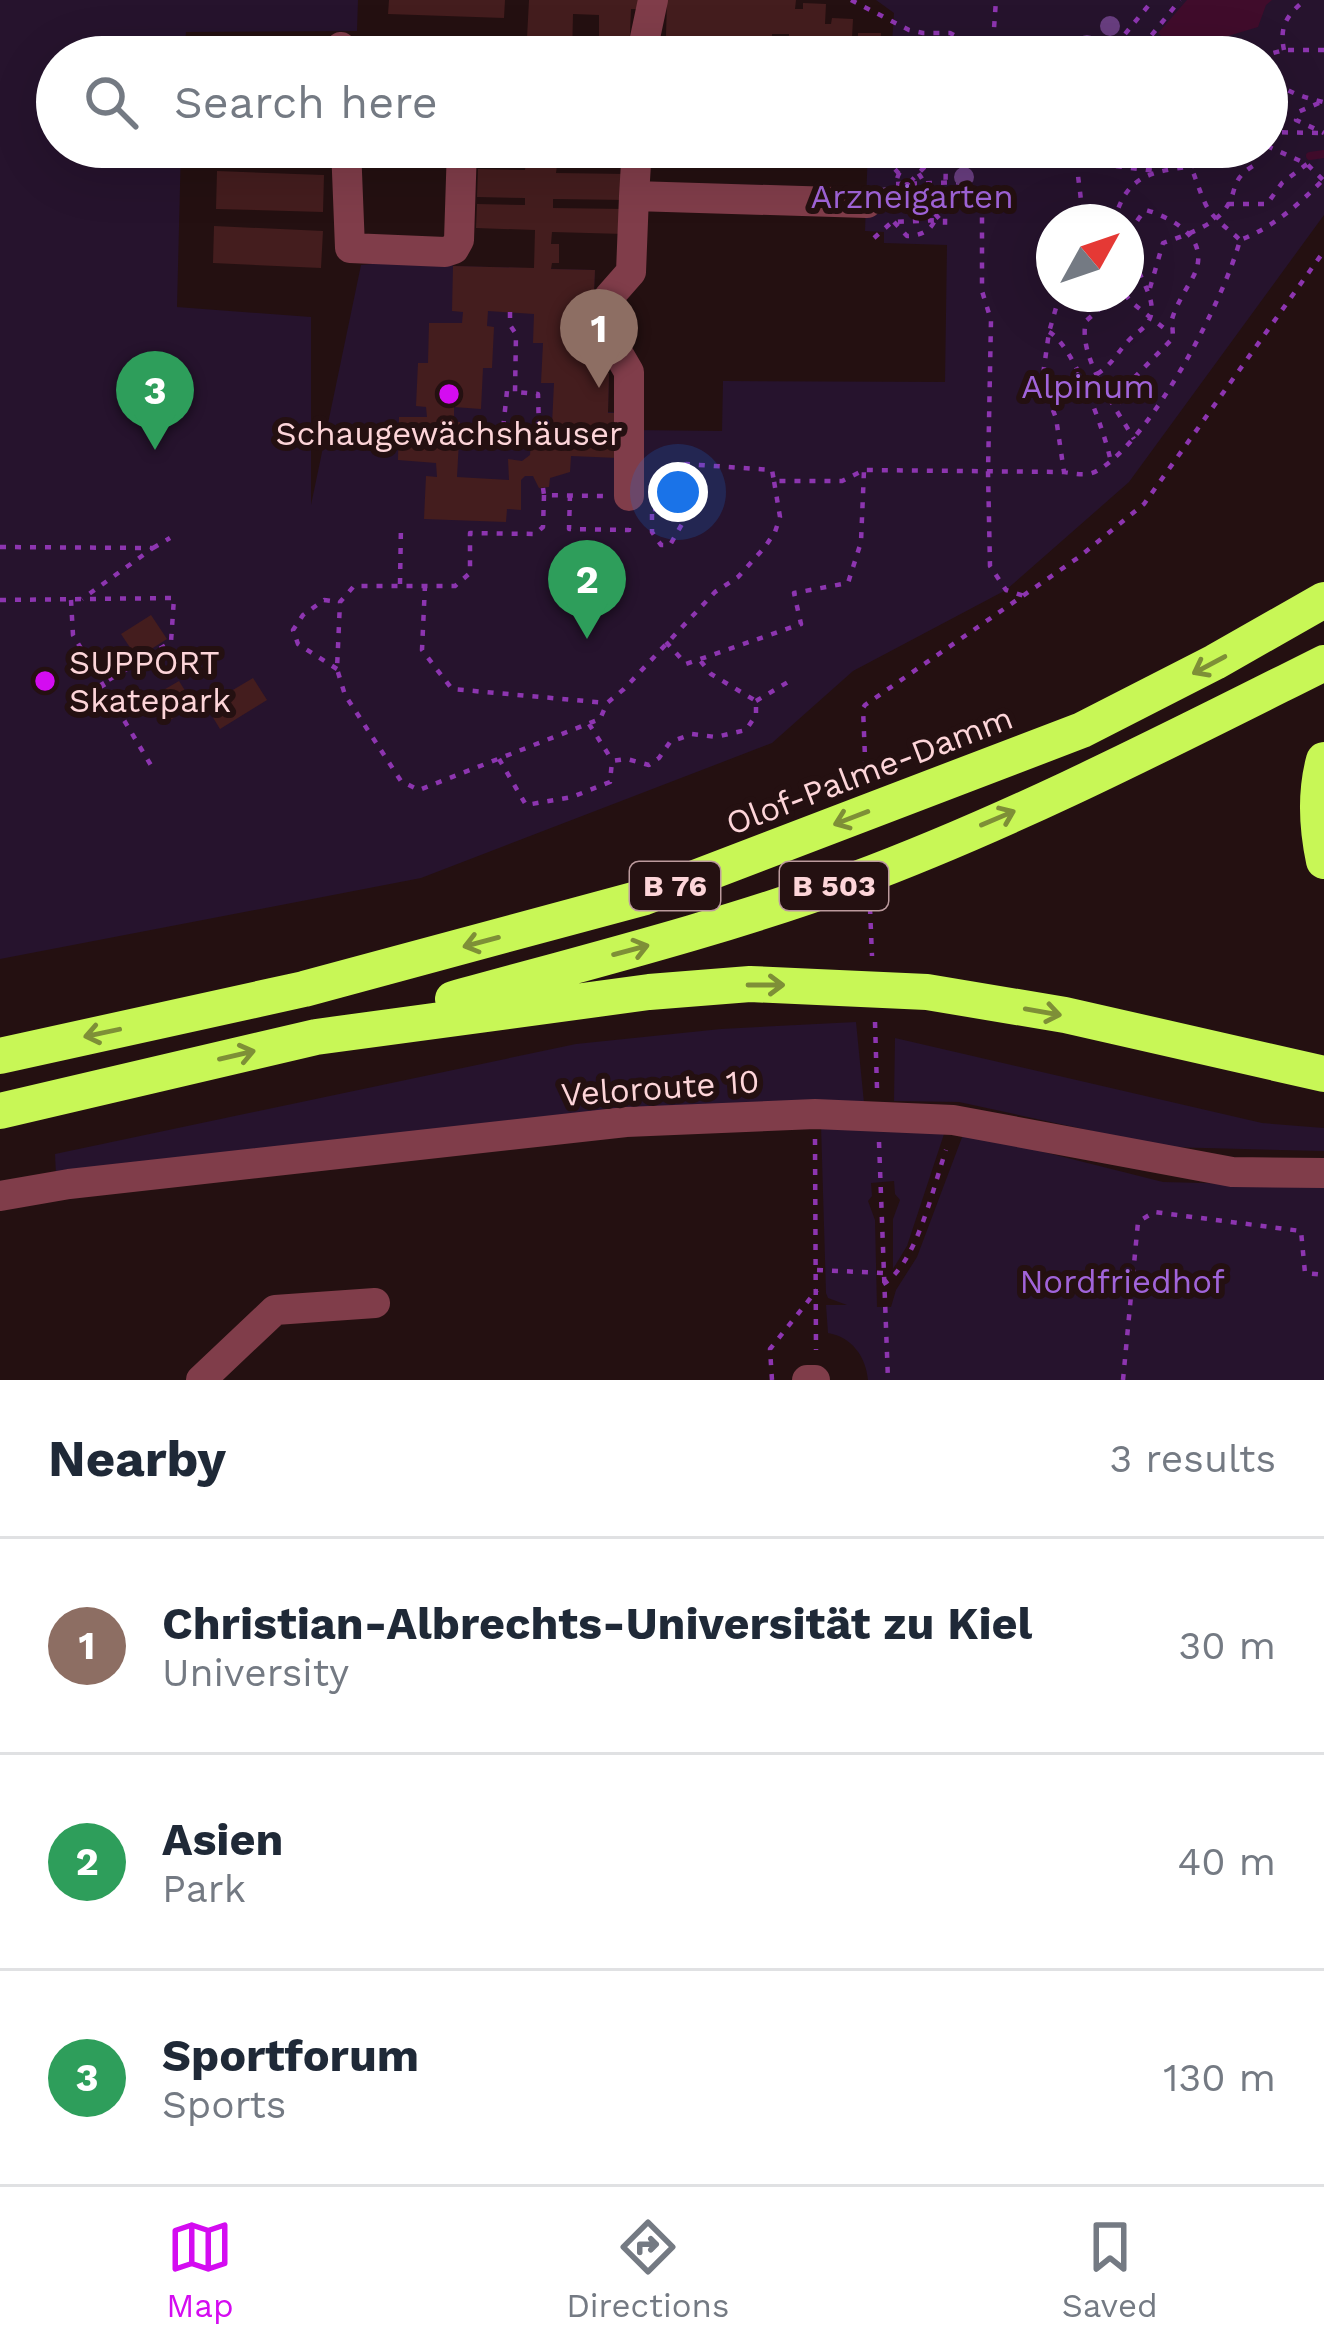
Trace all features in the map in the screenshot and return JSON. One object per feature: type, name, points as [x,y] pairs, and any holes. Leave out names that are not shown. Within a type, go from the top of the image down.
[{"type":"highway","name":"Olof-Palme-Damm","points":[[0,1055],[304,989],[645,898],[1082,730],[1320,604]]},
{"type":"highway","name":"B 503","points":[[316,1037],[666,940],[853,880],[1104,772],[1324,663]]},
{"type":"highway","points":[[1324,760],[1317,813],[1324,861]]},
{"type":"highway","points":[[0,1111],[316,1037],[649,992],[750,984],[927,992],[1065,1016],[1324,1073]]},
{"type":"street","points":[[645,36],[653,0]]},
{"type":"street","points":[[347,168],[350,248],[445,252],[459,240],[461,168]]},
{"type":"street","points":[[636,168],[631,272],[609,297],[611,341],[629,372],[647,505]]},
{"type":"street","points":[[634,196],[867,203]]},
{"type":"street","name":"Veloroute 10","points":[[0,1196],[69,1184],[626,1122],[815,1114],[953,1120],[1232,1172],[1324,1173]]},
{"type":"street","points":[[201,1380],[275,1310],[375,1304]]},
{"type":"path","points":[[851,0],[909,30],[956,36]]},
{"type":"path","points":[[994,36],[995,0]]},
{"type":"path","points":[[1124,36],[1153,0]]},
{"type":"path","points":[[1154,36],[1180,0]]},
{"type":"path","points":[[1282,36],[1285,20],[1305,0]]},
{"type":"path","points":[[1288,50],[1324,50]]},
{"type":"path","points":[[1288,90],[1323,102]]},
{"type":"path","points":[[1323,102],[1298,112],[1296,120],[1324,133]]},
{"type":"path","points":[[1288,132],[1324,133]]},
{"type":"path","points":[[1240,241],[1295,208],[1323,180],[1307,164],[1288,157]]},
{"type":"path","points":[[1228,204],[1267,204],[1282,183],[1307,164]]},
{"type":"path","points":[[893,168],[945,225],[946,168]]},
{"type":"path","points":[[903,168],[896,184],[906,206],[921,200],[925,184],[917,168]]},
{"type":"path","points":[[907,184],[924,168]]},
{"type":"path","points":[[969,168],[969,182],[982,199],[982,291],[991,320],[990,566],[1006,590],[1024,596]]},
{"type":"path","points":[[1076,168],[1081,204]]},
{"type":"path","points":[[1132,168],[1178,168]]},
{"type":"path","points":[[1194,168],[1205,205],[1240,241]]},
{"type":"path","points":[[1083,385],[1108,368],[1126,341],[1147,325],[1148,292],[1163,243],[1215,218],[1228,204],[1237,179],[1251,168]]},
{"type":"path","points":[[1121,204],[1137,180],[1155,171]]},
{"type":"path","points":[[867,203],[896,184],[969,182]]},
{"type":"path","points":[[1116,406],[1132,379],[1173,338],[1172,320],[1182,290],[1200,258],[1181,225],[1146,210],[1132,241],[1135,269],[1148,292]]},
{"type":"path","points":[[874,238],[894,222],[937,220]]},
{"type":"path","points":[[894,222],[907,236],[917,236],[937,220]]},
{"type":"path","points":[[774,481],[842,481],[863,470],[1090,474],[1134,439],[1150,418],[1196,344],[1233,267],[1240,241]]},
{"type":"path","points":[[866,801],[863,708],[1079,557],[1144,504],[1324,251]]},
{"type":"path","points":[[1055,312],[1042,382],[1056,418],[1064,472]]},
{"type":"path","points":[[1094,312],[1084,326],[1084,342],[1134,439]]},
{"type":"path","points":[[1143,312],[1172,329]]},
{"type":"path","points":[[510,313],[515,334],[514,392]]},
{"type":"path","points":[[1049,332],[1065,345],[1104,429],[1111,460]]},
{"type":"path","points":[[506,391],[514,392],[538,394],[539,429],[503,429],[506,391]]},
{"type":"path","points":[[544,495],[544,527],[535,534],[470,533],[470,573],[455,586],[354,586],[340,602],[338,668],[345,695],[400,781],[411,788],[419,790],[600,719],[607,703],[715,592],[738,577],[765,548],[780,517],[772,470],[686,464],[682,524],[670,545],[661,545],[652,532],[647,505]]},
{"type":"path","points":[[667,642],[686,664],[801,625],[794,593],[848,583],[861,542],[863,470]]},
{"type":"path","points":[[570,495],[569,529],[629,530],[647,505]]},
{"type":"path","points":[[647,505],[683,511]]},
{"type":"path","points":[[400,584],[401,525]]},
{"type":"path","points":[[75,600],[170,538]]},
{"type":"path","points":[[0,547],[153,548]]},
{"type":"path","points":[[425,585],[422,650],[452,689],[607,703]]},
{"type":"path","points":[[0,599],[174,598],[171,642],[102,684]]},
{"type":"path","points":[[75,600],[73,635],[152,767]]},
{"type":"path","points":[[338,668],[298,644],[292,630],[324,600],[340,602]]},
{"type":"path","points":[[699,659],[711,674],[756,701]]},
{"type":"path","points":[[756,701],[788,682]]},
{"type":"path","points":[[612,761],[627,759],[649,765],[670,742],[692,734],[716,737],[746,730],[756,715],[756,701]]},
{"type":"path","points":[[499,759],[526,805],[572,797],[610,782],[612,761],[590,724]]},
{"type":"path","points":[[870,893],[872,963]]},
{"type":"path","points":[[874,1009],[878,1102]]},
{"type":"path","points":[[812,1380],[818,1290],[815,1114]]},
{"type":"path","points":[[883,1284],[903,1264],[912,1246],[953,1120]]},
{"type":"path","points":[[878,1125],[887,1380]]},
{"type":"path","points":[[1123,1380],[1138,1222],[1154,1213],[1301,1231],[1305,1273],[1324,1275]]},
{"type":"path","points":[[817,1270],[883,1273]]},
{"type":"path","points":[[772,1380],[770,1349],[818,1290]]},
{"type":"green space","points":[[0,0],[358,0],[357,31],[36,36],[36,168],[180,168],[177,307],[311,317],[311,505],[361,265],[433,258],[454,266],[595,270],[593,314],[588,315],[587,332],[599,333],[598,372],[609,373],[608,412],[620,413],[630,430],[722,431],[723,381],[945,382],[947,245],[884,243],[884,232],[865,231],[867,168],[1288,168],[1288,36],[892,36],[894,13],[876,0],[1324,0],[1324,215],[1129,482],[1006,590],[853,671],[772,743],[421,878],[0,959]]},
{"type":"green space","points":[[856,1022],[864,1103],[56,1175],[55,1154],[576,1044]]},
{"type":"green space","points":[[895,1038],[1262,1123],[1324,1128],[1324,1151],[1166,1147],[959,1102],[894,1101]]},
{"type":"green space","name":"Nordfriedhof","points":[[821,1125],[945,1131],[907,1246],[893,1269],[893,1219],[900,1200],[894,1181],[871,1183],[868,1201],[875,1220],[877,1307],[891,1307],[917,1257],[964,1132],[1163,1182],[1324,1186],[1324,1380],[868,1380],[856,1349],[828,1333],[826,1305],[847,1305],[826,1293]]},
{"type":"shaded area","points":[[1187,0],[1272,0],[1258,27],[1228,36],[1158,33]]},
{"type":"building","points":[[389,0],[505,0],[504,18],[388,14]]},
{"type":"building","points":[[529,0],[646,0],[645,9],[631,9],[630,36],[599,36],[599,15],[573,14],[572,36],[527,36]]},
{"type":"building","points":[[667,0],[796,0],[795,9],[803,9],[803,3],[826,4],[825,24],[831,24],[832,18],[853,19],[852,36],[666,36]]},
{"type":"building","name":"Schaugewächshäuser","points":[[478,169],[628,174],[627,200],[553,199],[553,208],[625,209],[624,234],[552,232],[551,244],[559,244],[559,263],[552,263],[551,269],[595,270],[587,333],[599,333],[598,372],[609,373],[608,413],[620,413],[618,458],[571,456],[570,472],[550,478],[549,487],[539,488],[533,476],[525,476],[521,510],[507,509],[506,522],[424,519],[426,476],[437,477],[436,463],[398,460],[399,417],[427,417],[426,407],[416,406],[418,363],[428,363],[429,323],[462,323],[463,312],[452,311],[453,266],[534,268],[535,230],[476,228],[477,204],[525,205],[525,198],[477,197]],"holes":[[[488,311],[534,314],[533,343],[543,343],[541,383],[554,383],[552,425],[562,426],[561,443],[531,443],[530,455],[522,461],[508,459],[509,480],[457,477],[460,422],[454,422],[454,407],[481,409],[483,368],[492,368],[494,327],[487,326]]]},
{"type":"building","points":[[217,171],[324,175],[323,212],[216,209]]},
{"type":"building","points":[[214,226],[323,231],[321,268],[213,263]]},
{"type":"building","points":[[151,615],[167,639],[137,658],[121,634]]},
{"type":"building","points":[[253,678],[267,700],[220,729],[206,706]]},
{"type":"building","points":[[179,681],[194,705],[164,724],[148,699]]},
{"type":"waterway","points":[[1310,156],[1324,154]]},
{"type":"place","name":"Christian-Albrechts-Universität zu Kiel","points":[[599,388]]},
{"type":"place","name":"Schaugewächshäuser","points":[[449,394]]},
{"type":"place","name":"Sportforum","points":[[155,450]]},
{"type":"place","name":"Asien","points":[[587,639]]},
{"type":"place","name":"SUPPORT Skatepark","points":[[45,681]]},
{"type":"park label","name":"Arzneigarten","points":[[912,196]]},
{"type":"park label","name":"Alpinum","points":[[1088,386]]}]
